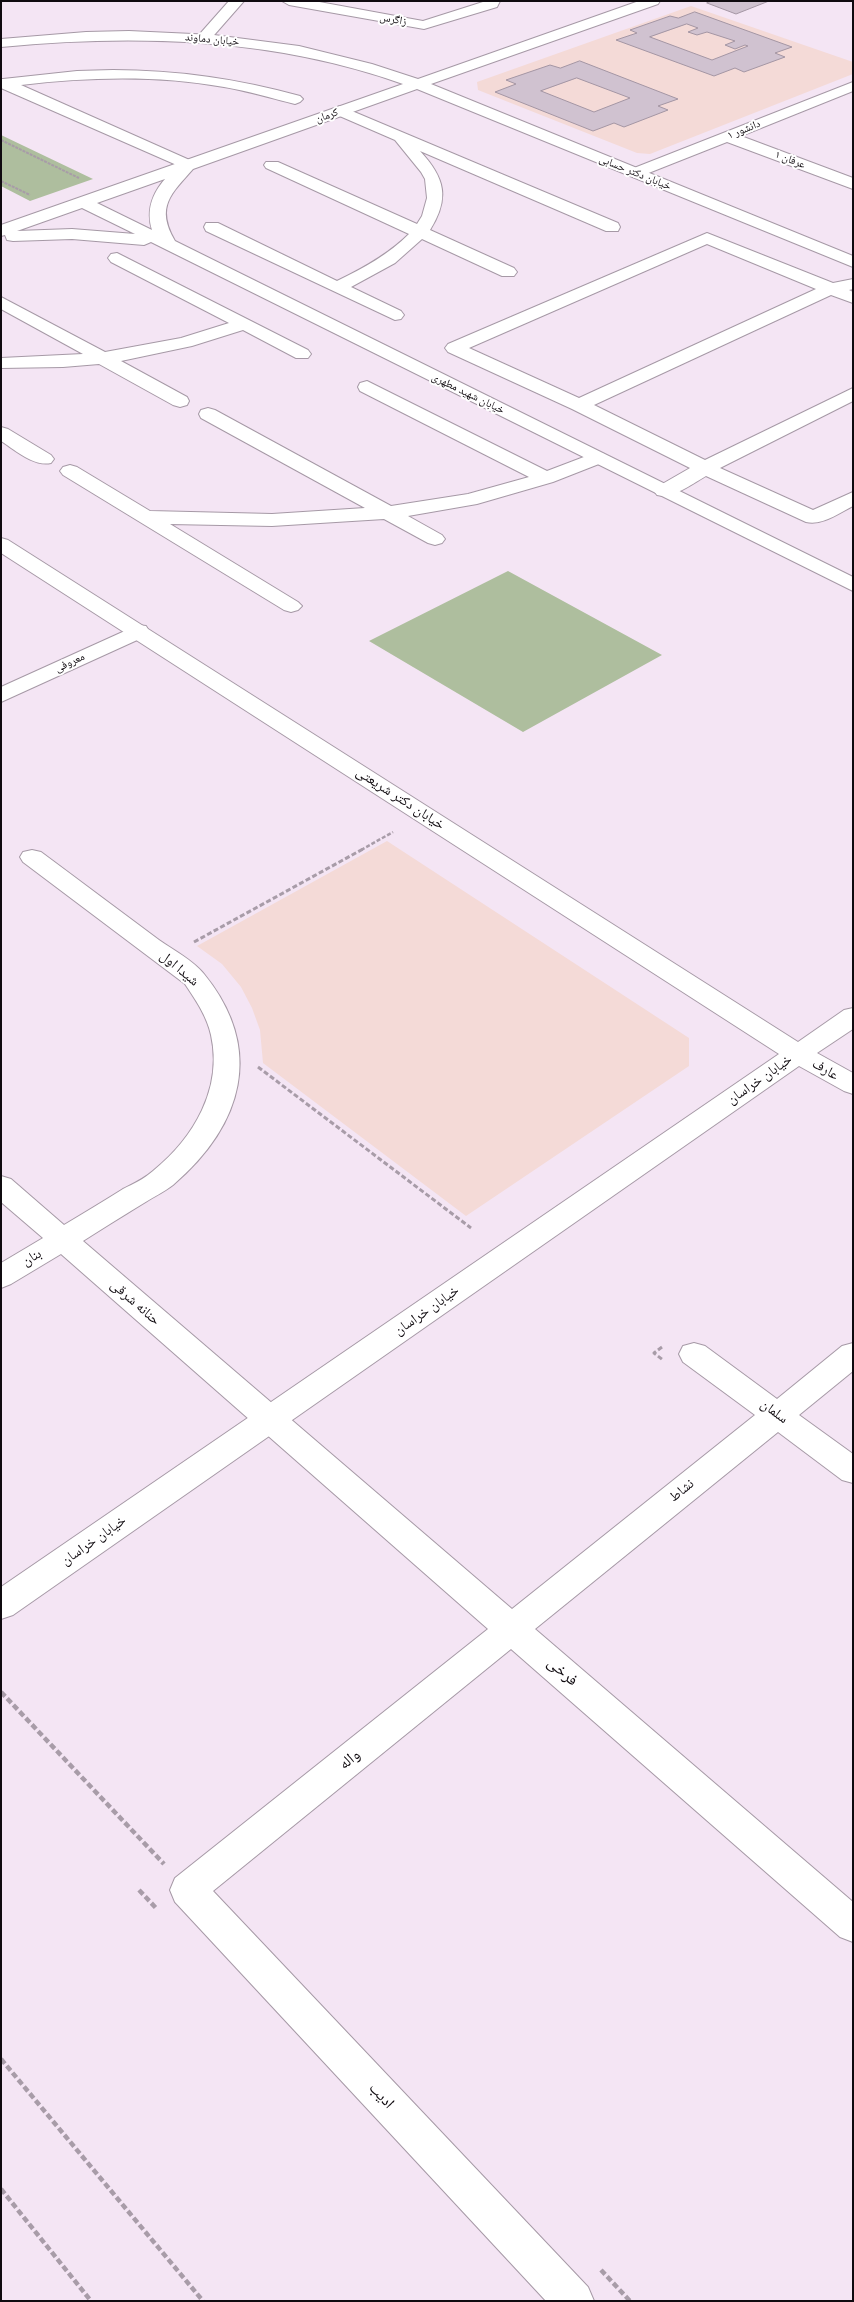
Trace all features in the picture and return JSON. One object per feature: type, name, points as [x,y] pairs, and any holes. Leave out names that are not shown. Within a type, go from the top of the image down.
[{"type":"street","points":[[203,39],[238,1]]},
{"type":"street","name":"زاگرس","points":[[289,1],[424,25],[492,4],[493,1]]},
{"type":"street","name":"کرمان","points":[[1,231],[645,2]]},
{"type":"street","name":"خیابان دماوند","points":[[1,43],[105,36],[203,39],[309,53],[367,67],[418,84]]},
{"type":"street","points":[[2,83],[87,74],[171,76],[225,82],[295,99]]},
{"type":"street","points":[[2,83],[188,165],[168,183],[158,203],[157,220],[168,244]]},
{"type":"street","name":"خیابان دکتر حسابی","points":[[418,84],[853,262]]},
{"type":"street","name":"دانشور ۱","points":[[635,173],[853,86]]},
{"type":"street","points":[[340,112],[612,227]]},
{"type":"street","points":[[337,287],[365,274],[395,256],[420,232],[432,210],[435,188],[432,177],[398,136]]},
{"type":"street","name":"عرفان ۱","points":[[727,136],[853,184]]},
{"type":"street","points":[[272,165],[508,272]]},
{"type":"street","points":[[432,177],[472,167]]},
{"type":"street","name":"خیابان شهید مطهری","points":[[83,202],[853,585]]},
{"type":"street","points":[[212,227],[395,315]]},
{"type":"street","points":[[1,237],[89,235],[168,244]]},
{"type":"street","points":[[853,298],[707,238],[454,348],[578,405],[705,468],[813,518],[853,498]]},
{"type":"street","points":[[117,258],[302,354]]},
{"type":"street","points":[[578,405],[831,289],[853,284]]},
{"type":"street","points":[[1,302],[180,401]]},
{"type":"street","points":[[1,363],[37,363],[102,358],[192,341],[244,324]]},
{"type":"street","points":[[367,387],[546,478]]},
{"type":"street","points":[[664,491],[705,468],[853,394]]},
{"type":"street","points":[[208,414],[434,539]]},
{"type":"street","points":[[1,433],[44,459]]},
{"type":"street","points":[[146,517],[272,520],[387,513],[470,500],[546,478],[597,458]]},
{"type":"street","points":[[70,471],[291,606]]},
{"type":"street","points":[[197,548],[215,520]]},
{"type":"street","name":"خیابان دکتر شریعتی","points":[[1,544],[798,1054]]},
{"type":"street","name":"معروفی","points":[[1,695],[138,632]]},
{"type":"street","name":"شیدا اول","points":[[32,857],[194,978],[209,997],[219,1015],[225,1034],[228,1055],[227,1075],[222,1097],[214,1118],[184,1159],[162,1179],[63,1239]]},
{"type":"street","name":"خیابان خراسان","points":[[1,1604],[853,1016]]},
{"type":"street","name":"عارف","points":[[798,1054],[853,1085]]},
{"type":"street","name":"حنانه شرقی","points":[[1,1186],[270,1419]]},
{"type":"street","name":"بنان","points":[[1,1277],[63,1239]]},
{"type":"street","name":"سلمان","points":[[694,1354],[853,1471]]},
{"type":"street","name":"نشاط","points":[[512,1629],[853,1354]]},
{"type":"street","name":"فرخی","points":[[270,1419],[853,1925]]},
{"type":"street","name":"واله","points":[[177,1879],[512,1629]]},
{"type":"street","name":"ادیب","points":[[177,1879],[574,2301]]},
{"type":"path","points":[[1,140],[86,182]]},
{"type":"path","points":[[1,181],[34,197]]},
{"type":"path","points":[[187,946],[393,832]]},
{"type":"path","points":[[255,1065],[471,1228]]},
{"type":"path","points":[[1,1692],[177,1879]]},
{"type":"path","points":[[1,2059],[203,2301]]},
{"type":"path","points":[[1,2189],[91,2301]]},
{"type":"shaded area","points":[[691,6],[853,62],[853,74],[650,154],[637,153],[478,90],[477,82]]},
{"type":"shaded area","points":[[387,841],[689,1038],[689,1066],[466,1216],[263,1063],[260,1030],[252,1008],[241,987],[222,964],[197,946]]},
{"type":"green space","points":[[1,135],[93,179],[30,201],[1,186]]},
{"type":"green space","points":[[508,571],[662,655],[523,732],[369,641]]},
{"type":"building","points":[[712,1],[769,1],[736,14],[707,3]]},
{"type":"building","points":[[695,12],[792,47],[775,53],[785,57],[744,72],[735,68],[714,76],[616,40],[637,33],[630,30],[670,16],[678,18]],"holes":[[[687,24],[698,28],[688,32],[697,35],[707,32],[735,41],[725,45],[735,49],[745,45],[748,46],[712,60],[650,37]]]},
{"type":"building","points":[[580,61],[678,99],[658,106],[668,110],[624,127],[614,123],[593,131],[495,92],[516,84],[506,80],[550,65],[560,68]],"holes":[[[577,78],[630,98],[594,112],[541,91]]]}]
